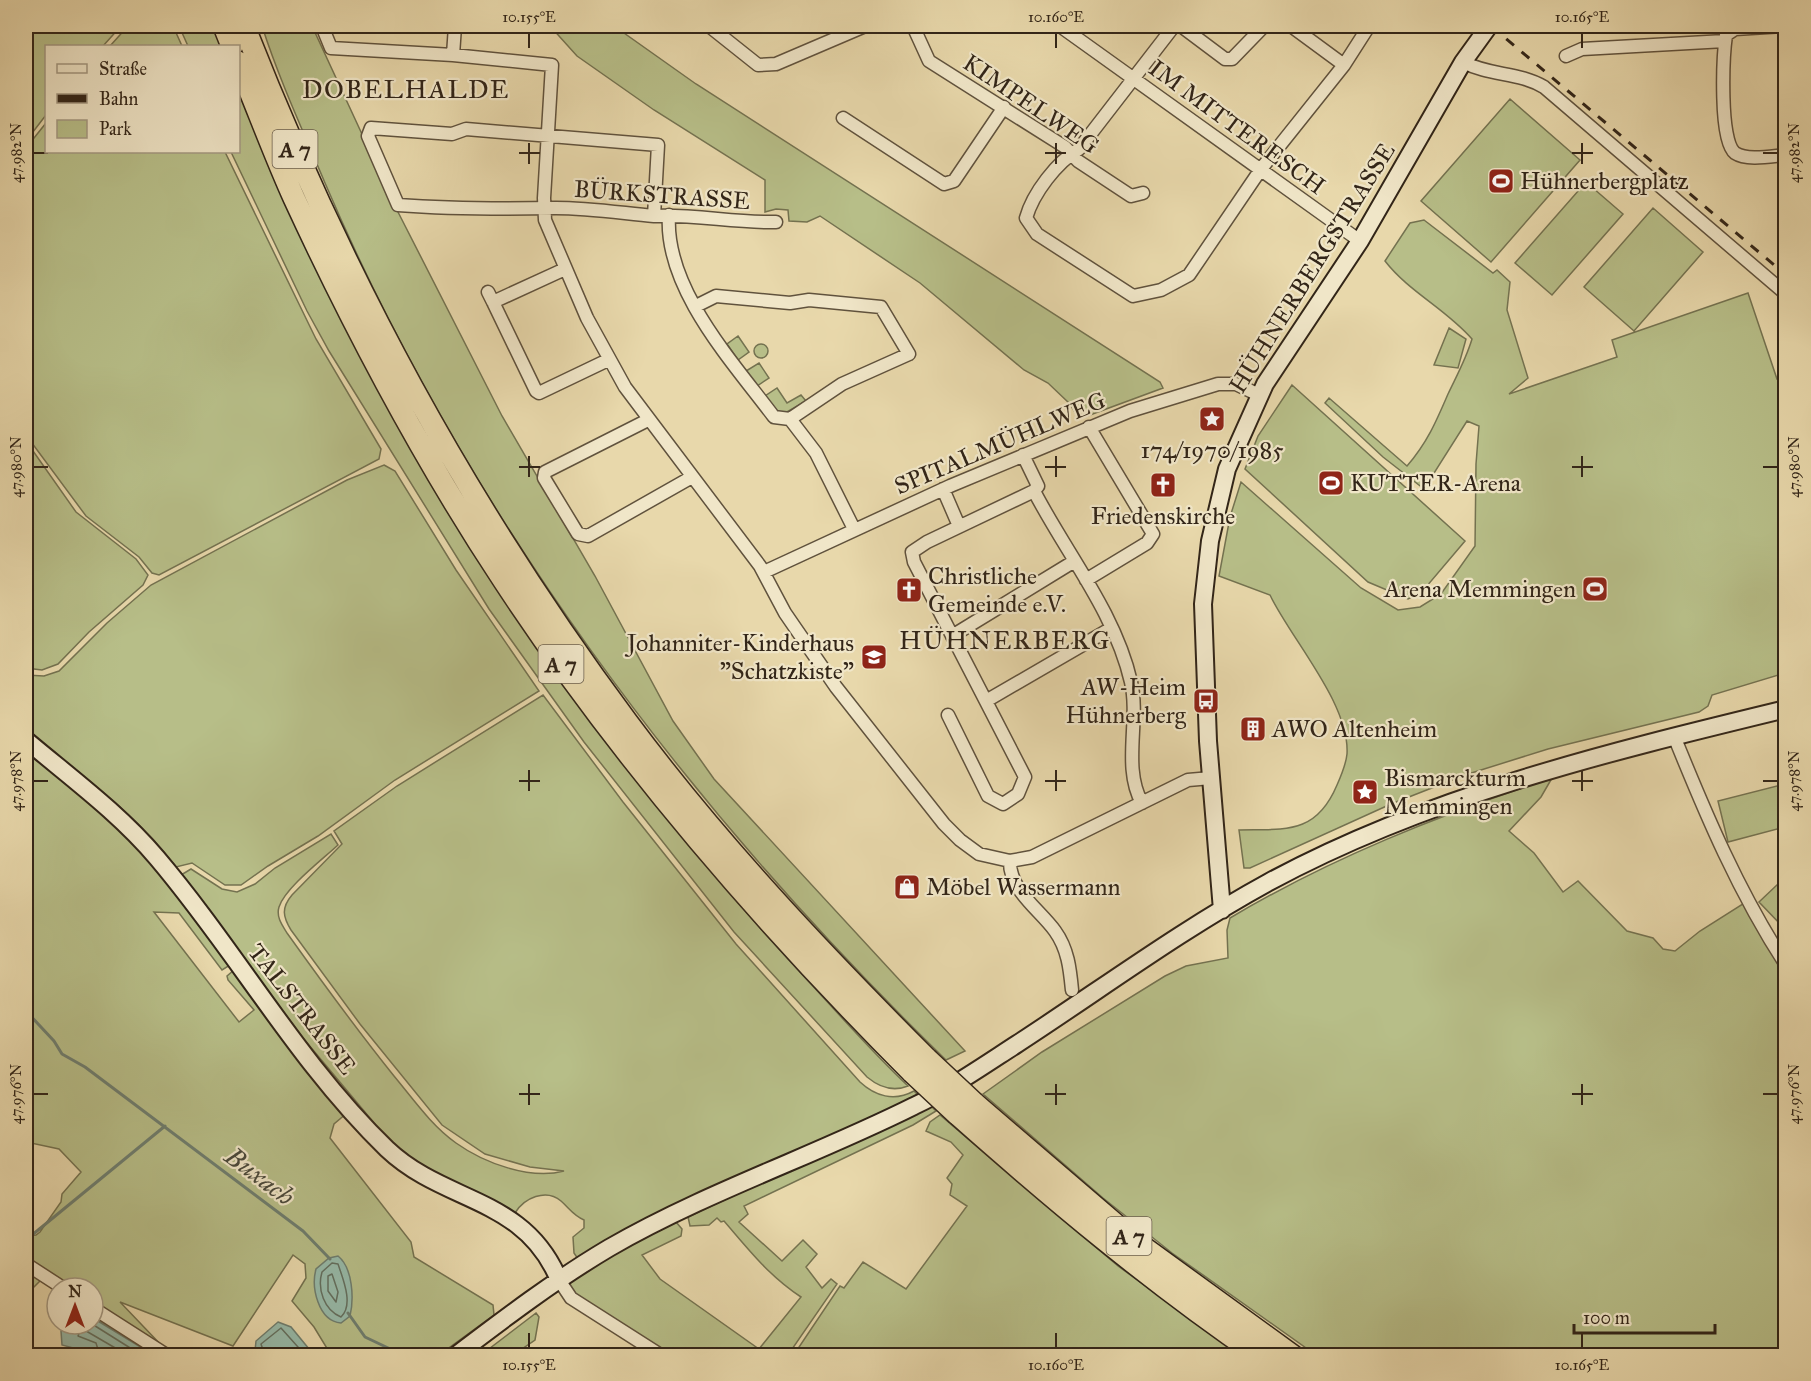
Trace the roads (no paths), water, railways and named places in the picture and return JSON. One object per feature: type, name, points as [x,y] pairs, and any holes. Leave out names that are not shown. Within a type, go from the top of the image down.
[{"type":"highway","points":[[224,26],[232,45]]},
{"type":"highway","name":"A 7","points":[[244,26],[320,208],[371,313],[462,476],[516,562],[629,724],[701,814],[920,1066]]},
{"type":"highway","name":"A 7","points":[[240,67],[293,196],[406,418],[503,579],[615,737],[694,836],[785,940],[966,1108],[1136,1242],[1293,1356]]},
{"type":"highway","name":"A 7","points":[[966,1108],[1044,1191],[1130,1260],[1260,1356]]},
{"type":"street","points":[[322,26],[331,48],[453,55],[552,65],[554,70],[544,209],[546,220],[565,269],[608,360],[648,420],[764,572],[785,613],[836,687],[944,824],[960,840],[979,854],[1010,861],[1032,858],[1188,780],[1211,777]]},
{"type":"street","points":[[453,55],[455,26]]},
{"type":"street","points":[[709,26],[758,65],[776,64],[866,26]]},
{"type":"street","name":"KIMPELWEG","points":[[913,26],[929,61],[1004,106],[1065,147],[1078,161],[1131,196],[1143,192]]},
{"type":"street","name":"IM MITTERESCH","points":[[1060,26],[1360,242]]},
{"type":"street","points":[[1174,26],[1079,149],[1065,158],[1030,205],[1026,218],[1037,234],[1133,296],[1161,290],[1189,274],[1260,169],[1344,65],[1369,26]]},
{"type":"street","points":[[1180,26],[1225,59],[1233,59],[1264,26]]},
{"type":"street","points":[[1291,26],[1344,65]]},
{"type":"street","name":"HÜHNERBERGSTRASSE","points":[[1222,910],[1203,640],[1205,566],[1227,469],[1259,395],[1360,242],[1463,62],[1489,26]]},
{"type":"street","points":[[1783,26],[1735,29],[1726,35],[1725,129],[1728,143],[1741,156],[1785,155]]},
{"type":"street","points":[[1566,56],[1586,48],[1725,41]]},
{"type":"street","points":[[1463,62],[1484,72],[1523,77],[1544,87],[1785,294]]},
{"type":"street","points":[[843,118],[944,184],[954,181],[1004,106]]},
{"type":"street","name":"BÜRKSTRASSE","points":[[549,136],[466,129],[452,134],[371,128],[368,136],[398,205],[472,210],[490,207],[544,209],[776,222]]},
{"type":"street","points":[[549,136],[658,145],[654,216]]},
{"type":"street","points":[[669,215],[668,232],[675,267],[696,306],[711,333],[774,417],[790,419],[842,384],[909,354],[881,307],[809,300],[790,303],[716,296],[696,306]]},
{"type":"street","points":[[565,269],[490,297],[539,393],[608,360]]},
{"type":"street","name":"SPITALMÜHLWEG","points":[[764,572],[943,489],[1130,411],[1218,384],[1236,384],[1259,395]]},
{"type":"street","points":[[790,419],[816,453],[854,529]]},
{"type":"street","points":[[648,420],[544,472],[544,478],[578,534],[588,536],[692,477]]},
{"type":"street","points":[[1086,580],[1147,543],[1153,534],[1089,428]]},
{"type":"street","points":[[948,715],[988,796],[1003,804],[1018,794],[1025,777],[914,562],[912,552],[915,548],[959,526],[1034,491],[1038,486],[1023,455]]},
{"type":"street","points":[[943,489],[959,526]]},
{"type":"street","points":[[1034,491],[1086,580],[1110,628],[1131,682],[1134,703],[1134,783],[1142,803]]},
{"type":"street","points":[[952,636],[1074,562]]},
{"type":"street","points":[[986,701],[1110,628]]},
{"type":"street","points":[[455,1356],[559,1280],[647,1228],[916,1106],[970,1075],[1222,910],[1278,878],[1420,814],[1557,768],[1785,709]]},
{"type":"street","points":[[1674,736],[1714,835],[1756,920],[1785,965]]},
{"type":"street","name":"TALSTRASSE","points":[[26,740],[103,804],[156,857],[279,1020],[338,1094],[389,1150],[421,1174],[521,1226],[542,1247],[559,1280]]},
{"type":"street","points":[[1010,861],[1011,873],[1017,886],[1055,931],[1065,950],[1072,990]]},
{"type":"street","points":[[26,1264],[45,1276]]},
{"type":"street","points":[[559,1280],[571,1298],[662,1356]]},
{"type":"street","points":[[105,1316],[168,1356]]},
{"type":"water","points":[[338,1256],[347,1268],[352,1293],[350,1316],[341,1323],[333,1321],[322,1310],[315,1285],[316,1269],[329,1258]]},
{"type":"water","points":[[278,1322],[291,1327],[314,1355],[263,1355],[255,1351],[256,1341]]},
{"type":"water","points":[[105,1325],[154,1355],[99,1355],[62,1345],[61,1336],[105,1336]]},
{"type":"waterway","name":"Buxach","points":[[26,1011],[54,1041],[62,1054],[85,1067],[303,1231],[330,1259]]},
{"type":"waterway","name":"Buxach","points":[[26,1240],[165,1126]]},
{"type":"waterway","name":"Buxach","points":[[348,1313],[365,1337],[405,1356]]},
{"type":"railway","points":[[1491,26],[1786,275]]},
{"type":"place","name":"Hühnerbergplatz","points":[[1501,181]]},
{"type":"place","name":"174/1970/1985","points":[[1212,419]]},
{"type":"place","name":"KUTTER-Arena","points":[[1331,483]]},
{"type":"place","name":"Friedenskirche","points":[[1163,485]]},
{"type":"place","name":"Arena Memmingen","points":[[1595,589]]},
{"type":"place","name":"Christliche Gemeinde e.V.","points":[[909,590]]},
{"type":"place","name":"Johanniter-Kinderhaus \"Schatzkiste\"","points":[[874,657]]},
{"type":"place","name":"AW-Heim Hühnerberg","points":[[1206,701]]},
{"type":"place","name":"AWO Altenheim","points":[[1253,729]]},
{"type":"place","name":"Bismarckturm Memmingen","points":[[1365,792]]},
{"type":"place","name":"Möbel Wassermann","points":[[907,887]]},
{"type":"district","name":"DOBELHALDE","points":[[406,89]]},
{"type":"district","name":"HÜHNERBERG","points":[[1005,640]]}]
